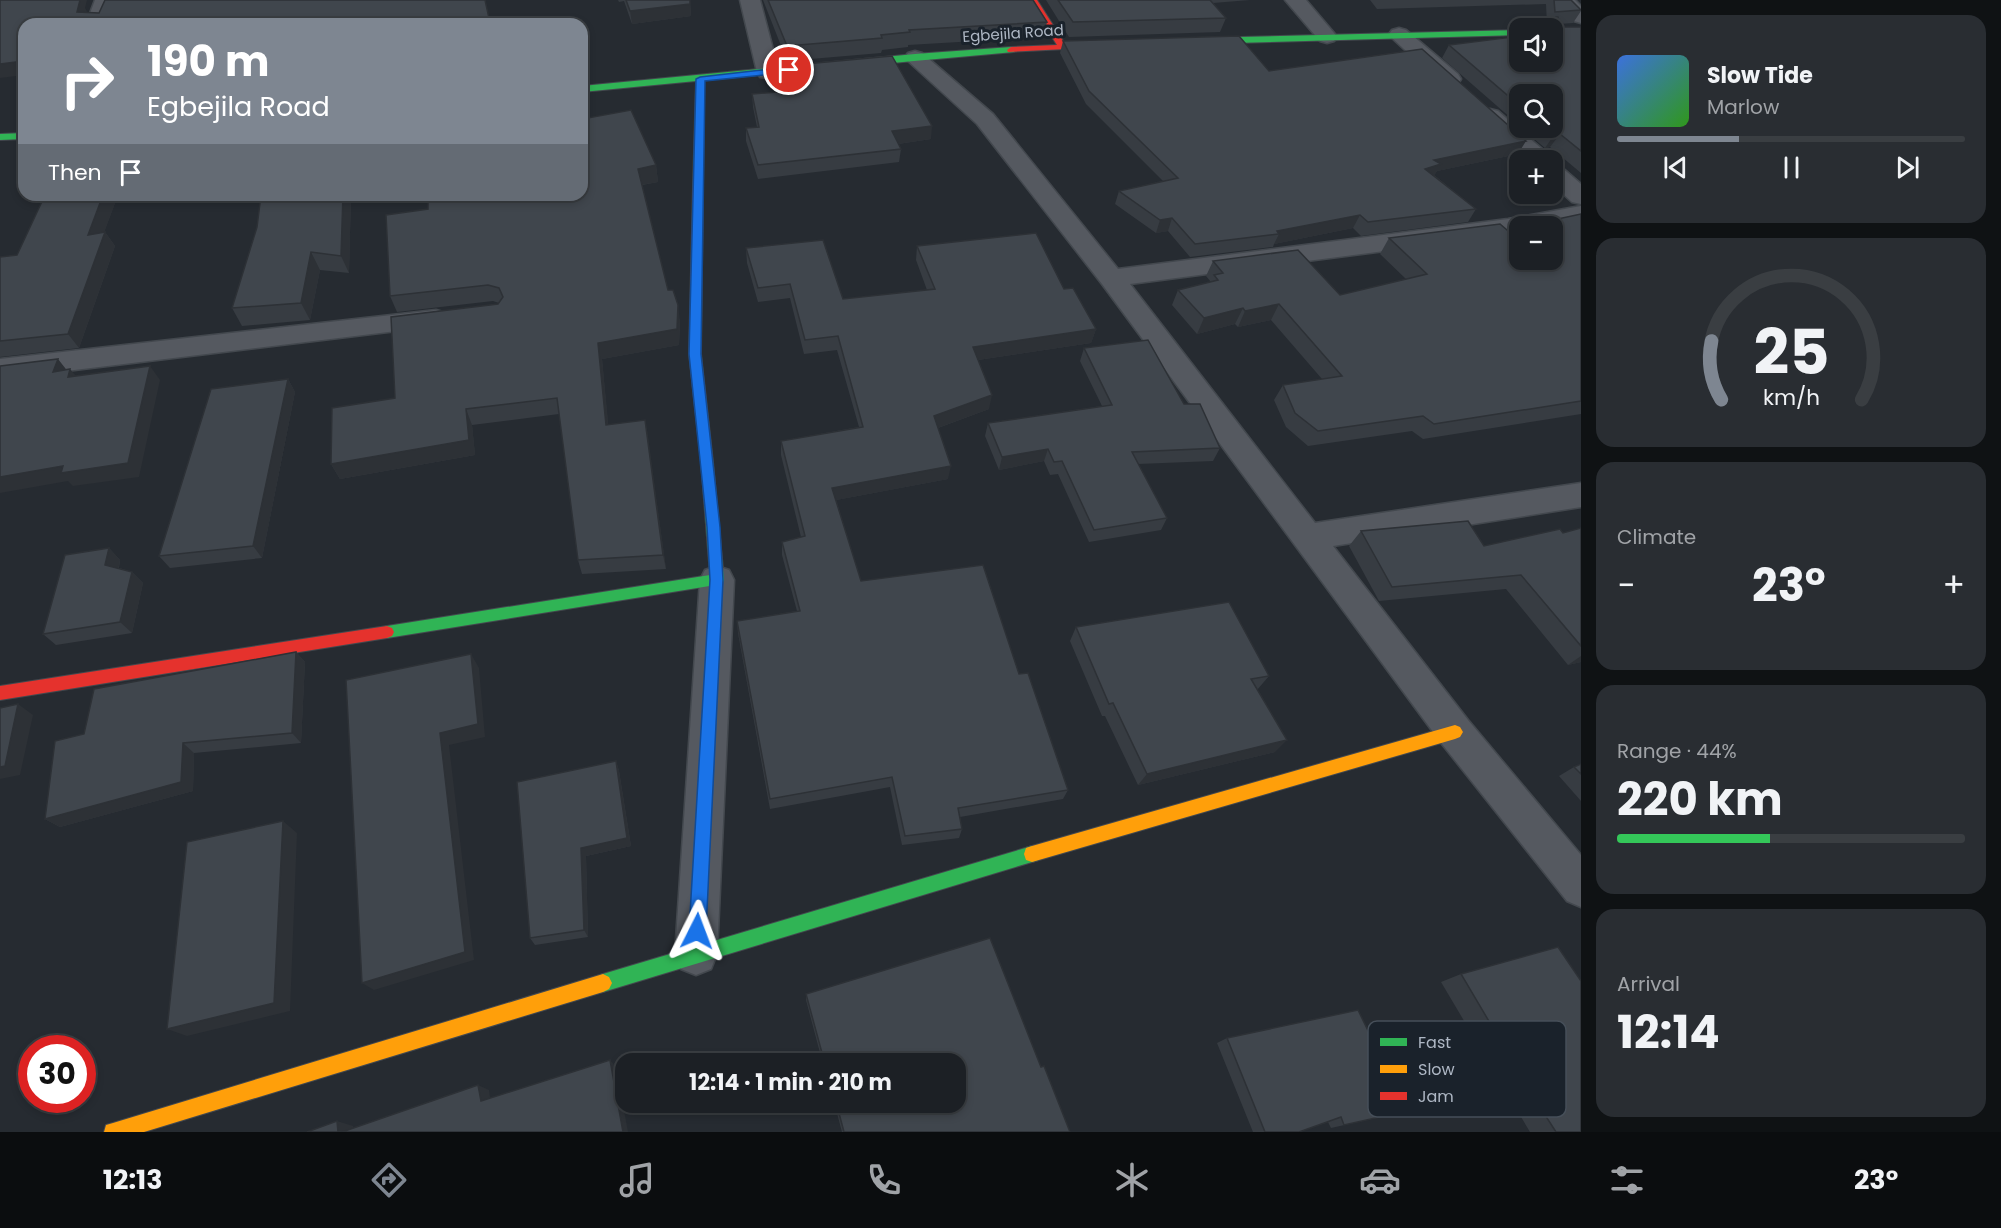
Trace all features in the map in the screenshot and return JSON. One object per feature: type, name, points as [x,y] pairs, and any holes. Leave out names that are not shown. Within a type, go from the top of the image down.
[{"type":"street","points":[[98,18],[105,0]]},
{"type":"street","points":[[750,0],[768,72]]},
{"type":"street","points":[[1033,0],[1062,45]]},
{"type":"street","points":[[1295,0],[1327,37]]},
{"type":"street","points":[[1564,0],[1581,16]]},
{"type":"street","points":[[1189,41],[1509,32]]},
{"type":"street","points":[[1399,34],[1461,89]]},
{"type":"street","name":"Egbejila Road","points":[[588,88],[915,57],[1062,45],[1119,44]]},
{"type":"street","points":[[915,57],[985,119],[1111,278],[1455,732],[1581,887]]},
{"type":"street","points":[[696,954],[717,580],[714,527],[695,354],[700,79]]},
{"type":"street","points":[[1479,105],[1529,150]]},
{"type":"street","points":[[0,137],[18,136]]},
{"type":"street","points":[[1563,181],[1581,197]]},
{"type":"street","points":[[1111,278],[1508,227],[1581,214]]},
{"type":"street","points":[[0,369],[458,316]]},
{"type":"street","points":[[1305,537],[1581,495]]},
{"type":"street","points":[[0,693],[717,580]]},
{"type":"street","points":[[113,1132],[979,869],[1455,732]]},
{"type":"building","points":[[0,0],[80,0],[77,12],[99,13],[105,0],[485,0],[489,18],[18,18],[18,62],[0,64]]},
{"type":"building","points":[[626,0],[690,0],[690,4],[630,11]]},
{"type":"building","points":[[768,0],[1033,0],[1047,22],[909,30],[910,32],[881,35],[882,38],[787,46]]},
{"type":"building","points":[[1058,0],[1210,0],[1226,18],[1073,22]]},
{"type":"building","points":[[1554,0],[1571,0],[1581,10],[1555,12]]},
{"type":"building","points":[[1563,27],[1581,27],[1581,151],[1563,136],[1563,84],[1509,84],[1509,97],[1449,45],[1509,37],[1509,72],[1563,72]]},
{"type":"building","points":[[1239,36],[1269,71],[1422,49],[1509,126],[1509,138],[1523,138],[1526,141],[1434,160],[1441,164],[1425,169],[1476,209],[1368,222],[1360,215],[1277,231],[1279,234],[1195,244],[1172,218],[1160,220],[1119,191],[1178,178],[1089,91],[1063,41]]},
{"type":"building","points":[[892,56],[932,126],[892,131],[901,149],[758,165],[746,128],[759,127],[752,94],[803,90],[794,65]]},
{"type":"building","points":[[631,110],[656,165],[638,169],[668,290],[673,290],[678,305],[677,329],[598,343],[606,425],[645,420],[663,555],[578,560],[557,398],[466,409],[469,440],[331,464],[332,408],[395,398],[391,317],[498,304],[503,297],[499,288],[488,285],[390,296],[386,215],[428,209],[428,201],[588,201],[588,118]]},
{"type":"building","points":[[42,201],[101,201],[88,235],[105,232],[68,334],[0,341],[0,257],[17,255]]},
{"type":"building","points":[[260,201],[343,201],[341,256],[311,252],[301,303],[232,308],[257,227]]},
{"type":"building","points":[[1581,214],[1581,401],[1434,424],[1423,416],[1318,431],[1295,413],[1283,385],[1342,376],[1279,304],[1245,311],[1243,308],[1204,318],[1178,290],[1218,280],[1214,275],[1223,273],[1213,261],[1298,250],[1340,295],[1427,274],[1389,238],[1500,224],[1509,230],[1509,270],[1563,270],[1563,218]]},
{"type":"building","points":[[1036,233],[1064,289],[1073,288],[1096,329],[973,347],[992,395],[934,416],[951,466],[832,488],[861,581],[983,565],[1019,674],[1028,673],[1068,790],[958,808],[962,829],[905,836],[892,777],[770,799],[737,621],[800,611],[782,542],[805,536],[781,441],[863,427],[838,336],[805,340],[790,284],[758,288],[746,248],[823,240],[843,299],[935,289],[917,246]]},
{"type":"building","points":[[1148,340],[1184,404],[1200,404],[1220,448],[1132,452],[1167,518],[1094,530],[1062,461],[1054,462],[1048,449],[1002,457],[988,423],[1112,405],[1084,348]]},
{"type":"building","points":[[58,359],[53,372],[70,369],[68,377],[150,366],[128,463],[61,473],[63,466],[0,477],[0,366]]},
{"type":"building","points":[[288,379],[253,546],[159,556],[211,389]]},
{"type":"building","points":[[1468,521],[1484,546],[1560,529],[1563,533],[1581,528],[1581,646],[1521,575],[1392,587],[1361,531]]},
{"type":"building","points":[[109,548],[105,565],[132,572],[120,622],[43,634],[65,555]]},
{"type":"building","points":[[1229,602],[1269,676],[1251,679],[1287,740],[1147,774],[1113,703],[1109,704],[1076,627]]},
{"type":"building","points":[[296,652],[292,733],[183,743],[181,782],[45,819],[55,741],[84,734],[94,689]]},
{"type":"building","points":[[471,654],[478,724],[440,733],[465,952],[362,983],[346,680]]},
{"type":"building","points":[[18,704],[5,766],[0,767],[0,708]]},
{"type":"building","points":[[616,761],[627,838],[581,848],[584,930],[530,938],[517,782]]},
{"type":"building","points":[[1581,764],[1581,774],[1574,767]]},
{"type":"building","points":[[283,821],[274,1003],[167,1029],[187,842]]},
{"type":"building","points":[[990,938],[1041,1067],[1044,1066],[1070,1132],[844,1132],[839,1113],[966,1113],[966,1053],[822,1053],[806,994]]},
{"type":"building","points":[[1558,947],[1581,981],[1581,1132],[1556,1132],[1546,1117],[1566,1117],[1566,1021],[1489,1021],[1461,974]]},
{"type":"building","points":[[1358,1010],[1368,1031],[1368,1117],[1380,1117],[1344,1125],[1341,1117],[1299,1132],[1265,1132],[1227,1038]]},
{"type":"building","points":[[610,1060],[615,1088],[615,1113],[620,1113],[623,1132],[342,1132],[478,1085],[481,1101]]},
{"type":"building","points":[[337,1121],[338,1132],[307,1132]]},
{"type":"traffic: fast","points":[[1197,41],[1509,32]]},
{"type":"traffic: fast","points":[[588,88],[1011,50]]},
{"type":"traffic: fast","points":[[698,186],[700,79]]},
{"type":"traffic: fast","points":[[0,137],[18,136]]},
{"type":"traffic: fast","points":[[387,632],[717,580],[707,462]]},
{"type":"traffic: fast","points":[[603,983],[1032,854]]},
{"type":"traffic: slow","points":[[1032,854],[1455,732]]},
{"type":"traffic: slow","points":[[113,1132],[603,983]]},
{"type":"traffic: jam","points":[[1033,0],[1061,44]]},
{"type":"traffic: jam","points":[[1011,50],[1106,44]]},
{"type":"traffic: jam","points":[[698,186],[695,354],[707,462]]},
{"type":"traffic: jam","points":[[0,693],[387,632]]},
{"type":"route","points":[[697,931],[717,580],[714,527],[695,354],[700,79],[789,70]]}]
